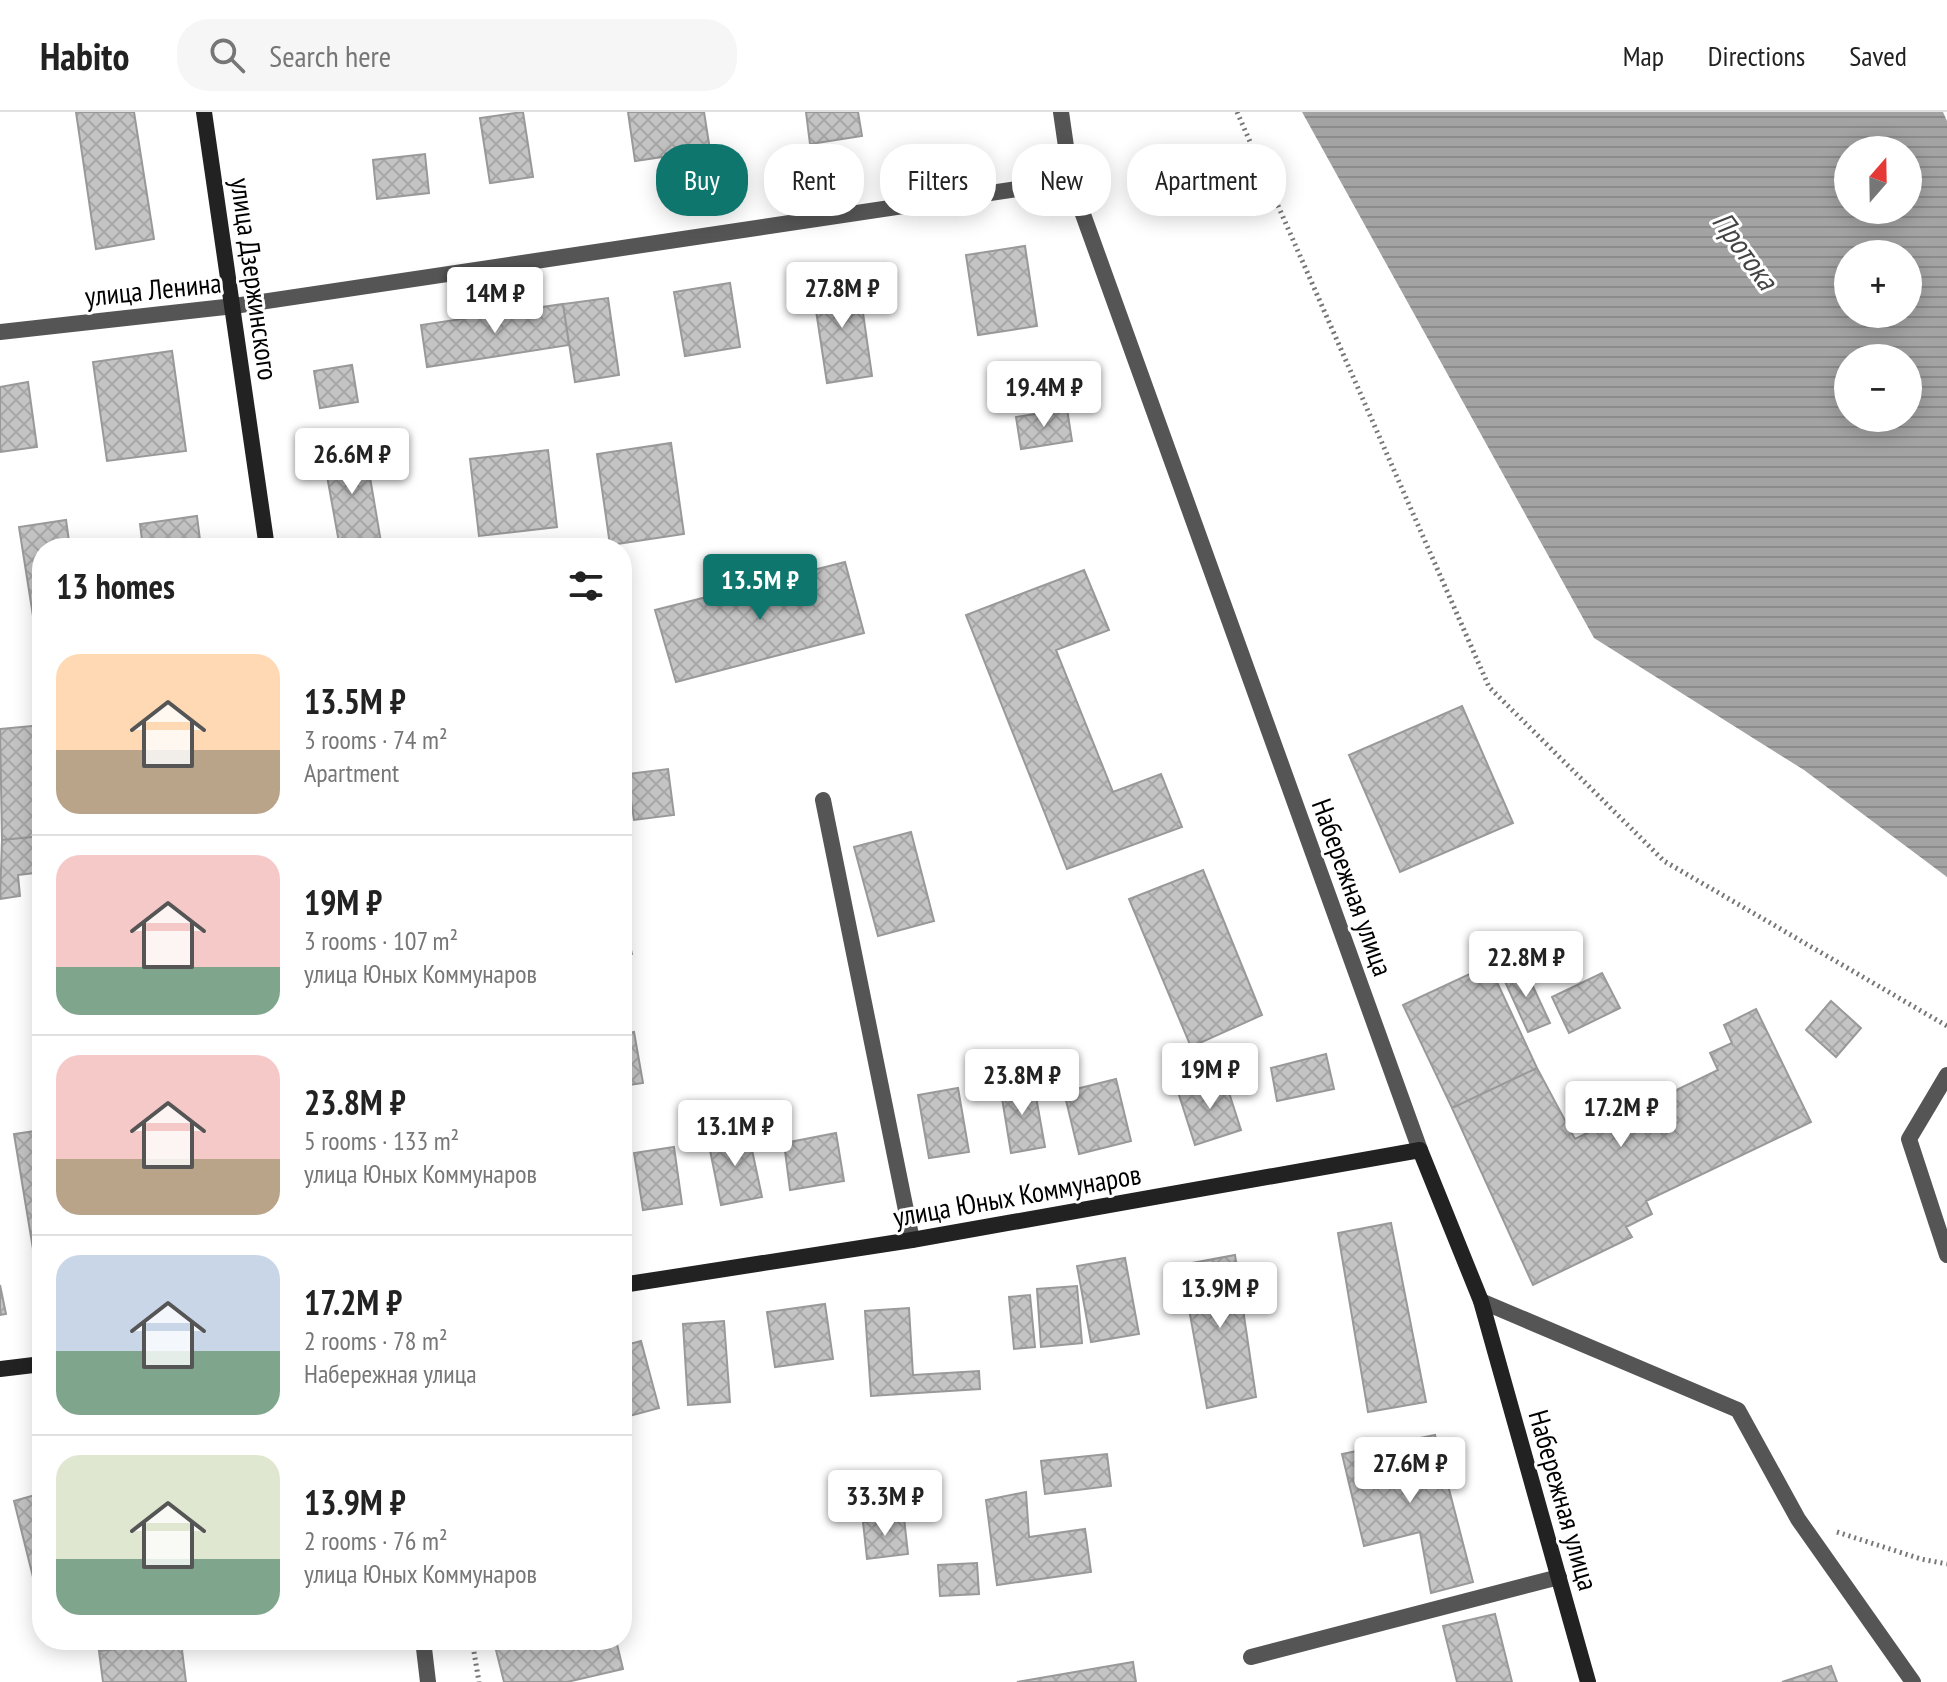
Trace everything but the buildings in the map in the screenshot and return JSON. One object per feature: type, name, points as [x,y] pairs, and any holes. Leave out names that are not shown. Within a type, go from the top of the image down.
[{"type":"street","name":"улица Дзержинского","points":[[204,112],[266,538]]},
{"type":"street","name":"Набережная улица","points":[[1061,112],[1066,144]]},
{"type":"street","name":"улица Ленина","points":[[0,332],[234,306],[1012,190]]},
{"type":"street","name":"Набережная улица","points":[[1084,216],[1420,1150],[1481,1301],[1588,1682]]},
{"type":"street","points":[[823,800],[912,1240]]},
{"type":"street","points":[[1947,1075],[1909,1139],[1947,1255]]},
{"type":"street","name":"улица Юных Коммунаров","points":[[632,1283],[912,1240],[1420,1150]]},
{"type":"street","points":[[1481,1301],[1738,1410],[1798,1519],[1913,1682]]},
{"type":"street","points":[[0,1369],[32,1365]]},
{"type":"street","points":[[1251,1657],[1559,1577]]},
{"type":"street","points":[[424,1650],[428,1682]]},
{"type":"path","points":[[1237,112],[1489,687],[1664,861],[1947,1026]]},
{"type":"path","points":[[1798,1519],[1921,1559],[1947,1564]]},
{"type":"path","points":[[474,1650],[479,1682]]},
{"type":"water","name":"Протока","points":[[1302,112],[1943,112],[1947,121],[1947,877],[1804,770],[1594,638]]}]
